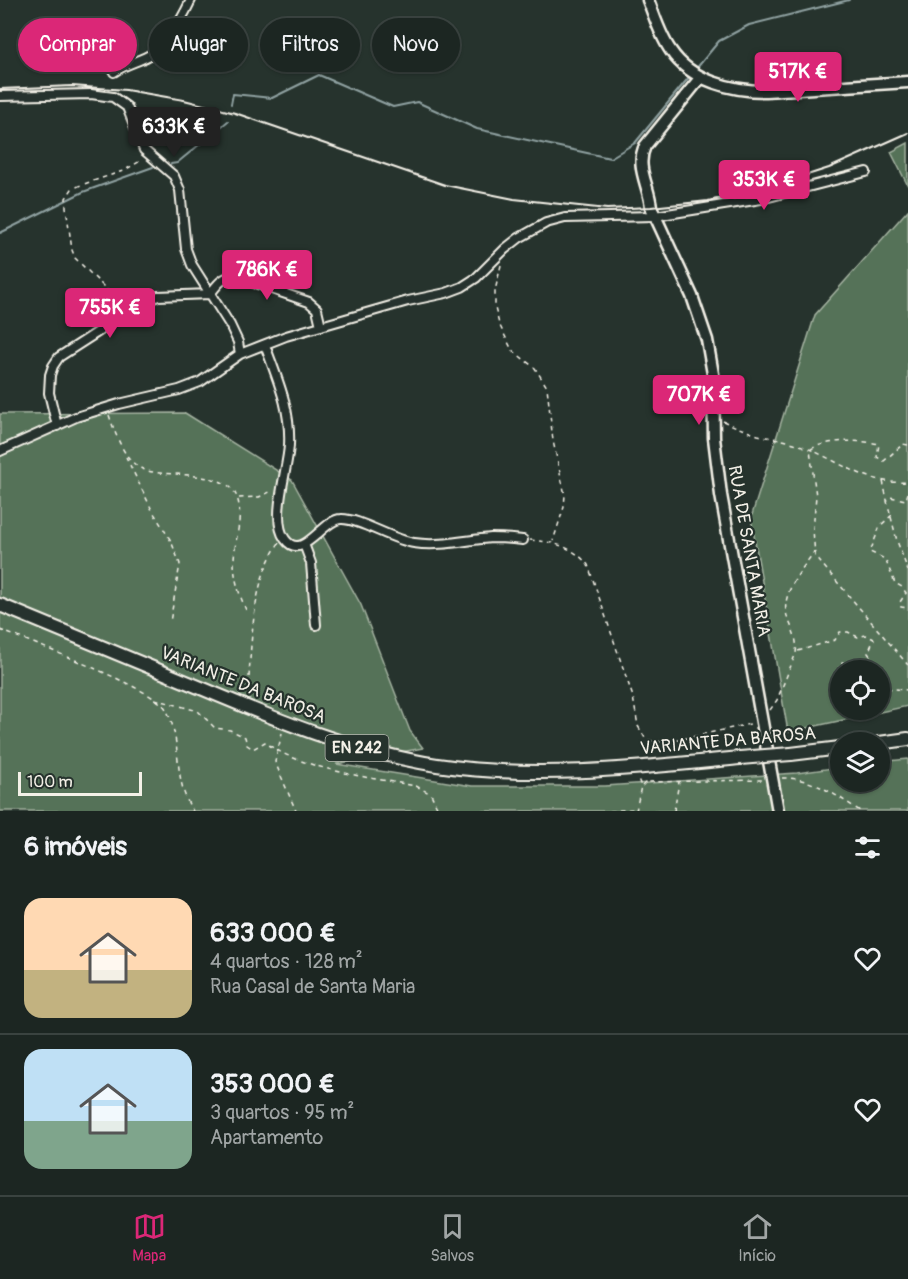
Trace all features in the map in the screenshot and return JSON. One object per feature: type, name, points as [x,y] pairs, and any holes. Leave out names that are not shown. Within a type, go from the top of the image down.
[{"type":"main road","name":"VARIANTE DA BAROSA","points":[[0,605],[248,708],[358,748],[415,761],[460,768],[575,771],[830,749]]},
{"type":"main road","points":[[890,742],[907,740]]},
{"type":"street","points":[[137,60],[158,48],[171,33],[191,0]]},
{"type":"street","points":[[650,1],[667,45],[674,56],[696,73],[722,85],[753,91],[908,82]]},
{"type":"street","name":"RUA DE SANTA MARIA","points":[[696,73],[640,156],[640,165],[655,216],[681,271],[701,322],[713,374],[713,417],[721,495],[778,811]]},
{"type":"street","points":[[0,96],[91,94],[113,96],[128,107],[144,150],[174,176],[180,190],[186,249],[192,266],[230,325],[238,342],[240,354]]},
{"type":"street","points":[[0,451],[76,417],[179,390],[200,382],[240,354],[265,345],[321,326],[462,287],[476,278],[505,249],[533,229],[565,218],[655,216],[761,199],[866,172]]},
{"type":"street","points":[[210,294],[220,281],[227,276],[234,276],[309,302],[316,309],[321,326]]},
{"type":"street","points":[[57,426],[49,393],[50,375],[59,357],[101,330],[114,318],[158,296],[210,294]]},
{"type":"street","points":[[265,345],[287,405],[289,447],[279,504],[280,529],[283,538],[288,543],[299,546],[312,541],[332,521],[339,519],[349,519],[396,539],[415,544],[493,538],[523,540]]},
{"type":"street","points":[[304,544],[311,563],[316,625]]},
{"type":"path","points":[[114,318],[108,291],[75,258],[66,198],[72,189],[123,171],[150,156]]},
{"type":"path","points":[[505,249],[495,291],[495,308],[499,324],[512,350],[535,368],[547,387],[553,441],[564,484],[564,507],[553,542]]},
{"type":"path","points":[[107,408],[115,435],[152,510],[171,541],[180,564],[170,622]]},
{"type":"path","points":[[713,417],[758,435],[794,443],[858,474],[883,481],[908,482]]},
{"type":"path","points":[[810,450],[816,445],[852,441],[868,442],[879,444],[878,458],[884,461],[903,444],[908,445]]},
{"type":"path","points":[[810,450],[816,496],[813,529],[814,552],[829,573],[908,665]]},
{"type":"path","points":[[124,454],[136,466],[146,471],[199,476],[230,486],[238,498],[238,532],[234,561],[236,583],[246,610]]},
{"type":"path","points":[[883,481],[897,541],[908,571]]},
{"type":"path","points":[[238,498],[259,497],[283,484]]},
{"type":"path","points":[[887,501],[890,497],[906,500],[908,493]]},
{"type":"path","points":[[892,515],[880,526],[870,552],[885,559],[895,583],[902,587],[906,594],[900,602],[901,607],[908,608]]},
{"type":"path","points":[[248,708],[252,630],[263,575],[272,554],[283,538]]},
{"type":"path","points":[[523,540],[553,542],[574,551],[588,565],[633,697],[638,726],[645,738],[654,742],[674,741],[743,724],[762,722],[777,700],[796,651],[795,634],[786,613],[786,602],[802,568],[814,552]]},
{"type":"path","points":[[0,630],[133,686],[155,699],[166,709],[174,734],[183,791],[193,811]]},
{"type":"path","points":[[796,651],[835,640],[840,632],[849,632],[858,637],[866,635],[874,639],[868,654],[872,660]]},
{"type":"path","points":[[904,661],[908,657]]},
{"type":"path","points":[[890,689],[908,690]]},
{"type":"path","points":[[155,699],[198,711],[215,728],[245,737],[247,745],[253,749],[256,745],[265,742],[276,750],[304,762],[416,786],[431,794],[438,809],[443,811]]},
{"type":"path","points":[[610,811],[636,810],[641,786],[646,782],[794,778],[829,790],[860,811]]},
{"type":"path","points":[[674,811],[679,782]]},
{"type":"green space","points":[[908,143],[908,186],[891,152]]},
{"type":"green space","points":[[908,210],[908,706],[890,710],[890,660],[830,660],[830,720],[843,720],[788,732],[751,518],[815,315]]},
{"type":"green space","points":[[185,413],[292,480],[361,605],[410,731],[423,748],[336,764],[472,786],[605,786],[797,773],[830,768],[830,792],[890,792],[890,761],[908,759],[908,811],[0,811],[0,414]]},
{"type":"waterway","points":[[696,69],[719,41],[749,25],[849,0]]},
{"type":"waterway","points":[[231,104],[233,94],[272,98],[319,75],[393,107],[417,102],[477,129],[610,158],[635,143],[690,76]]},
{"type":"waterway","points":[[171,164],[177,163],[228,121]]},
{"type":"waterway","points":[[0,233],[83,192],[153,167]]},
{"type":"railway","points":[[0,89],[72,86],[126,90],[184,100],[235,113],[445,185],[514,199],[607,209],[708,201],[767,188],[829,168],[908,133]]}]
